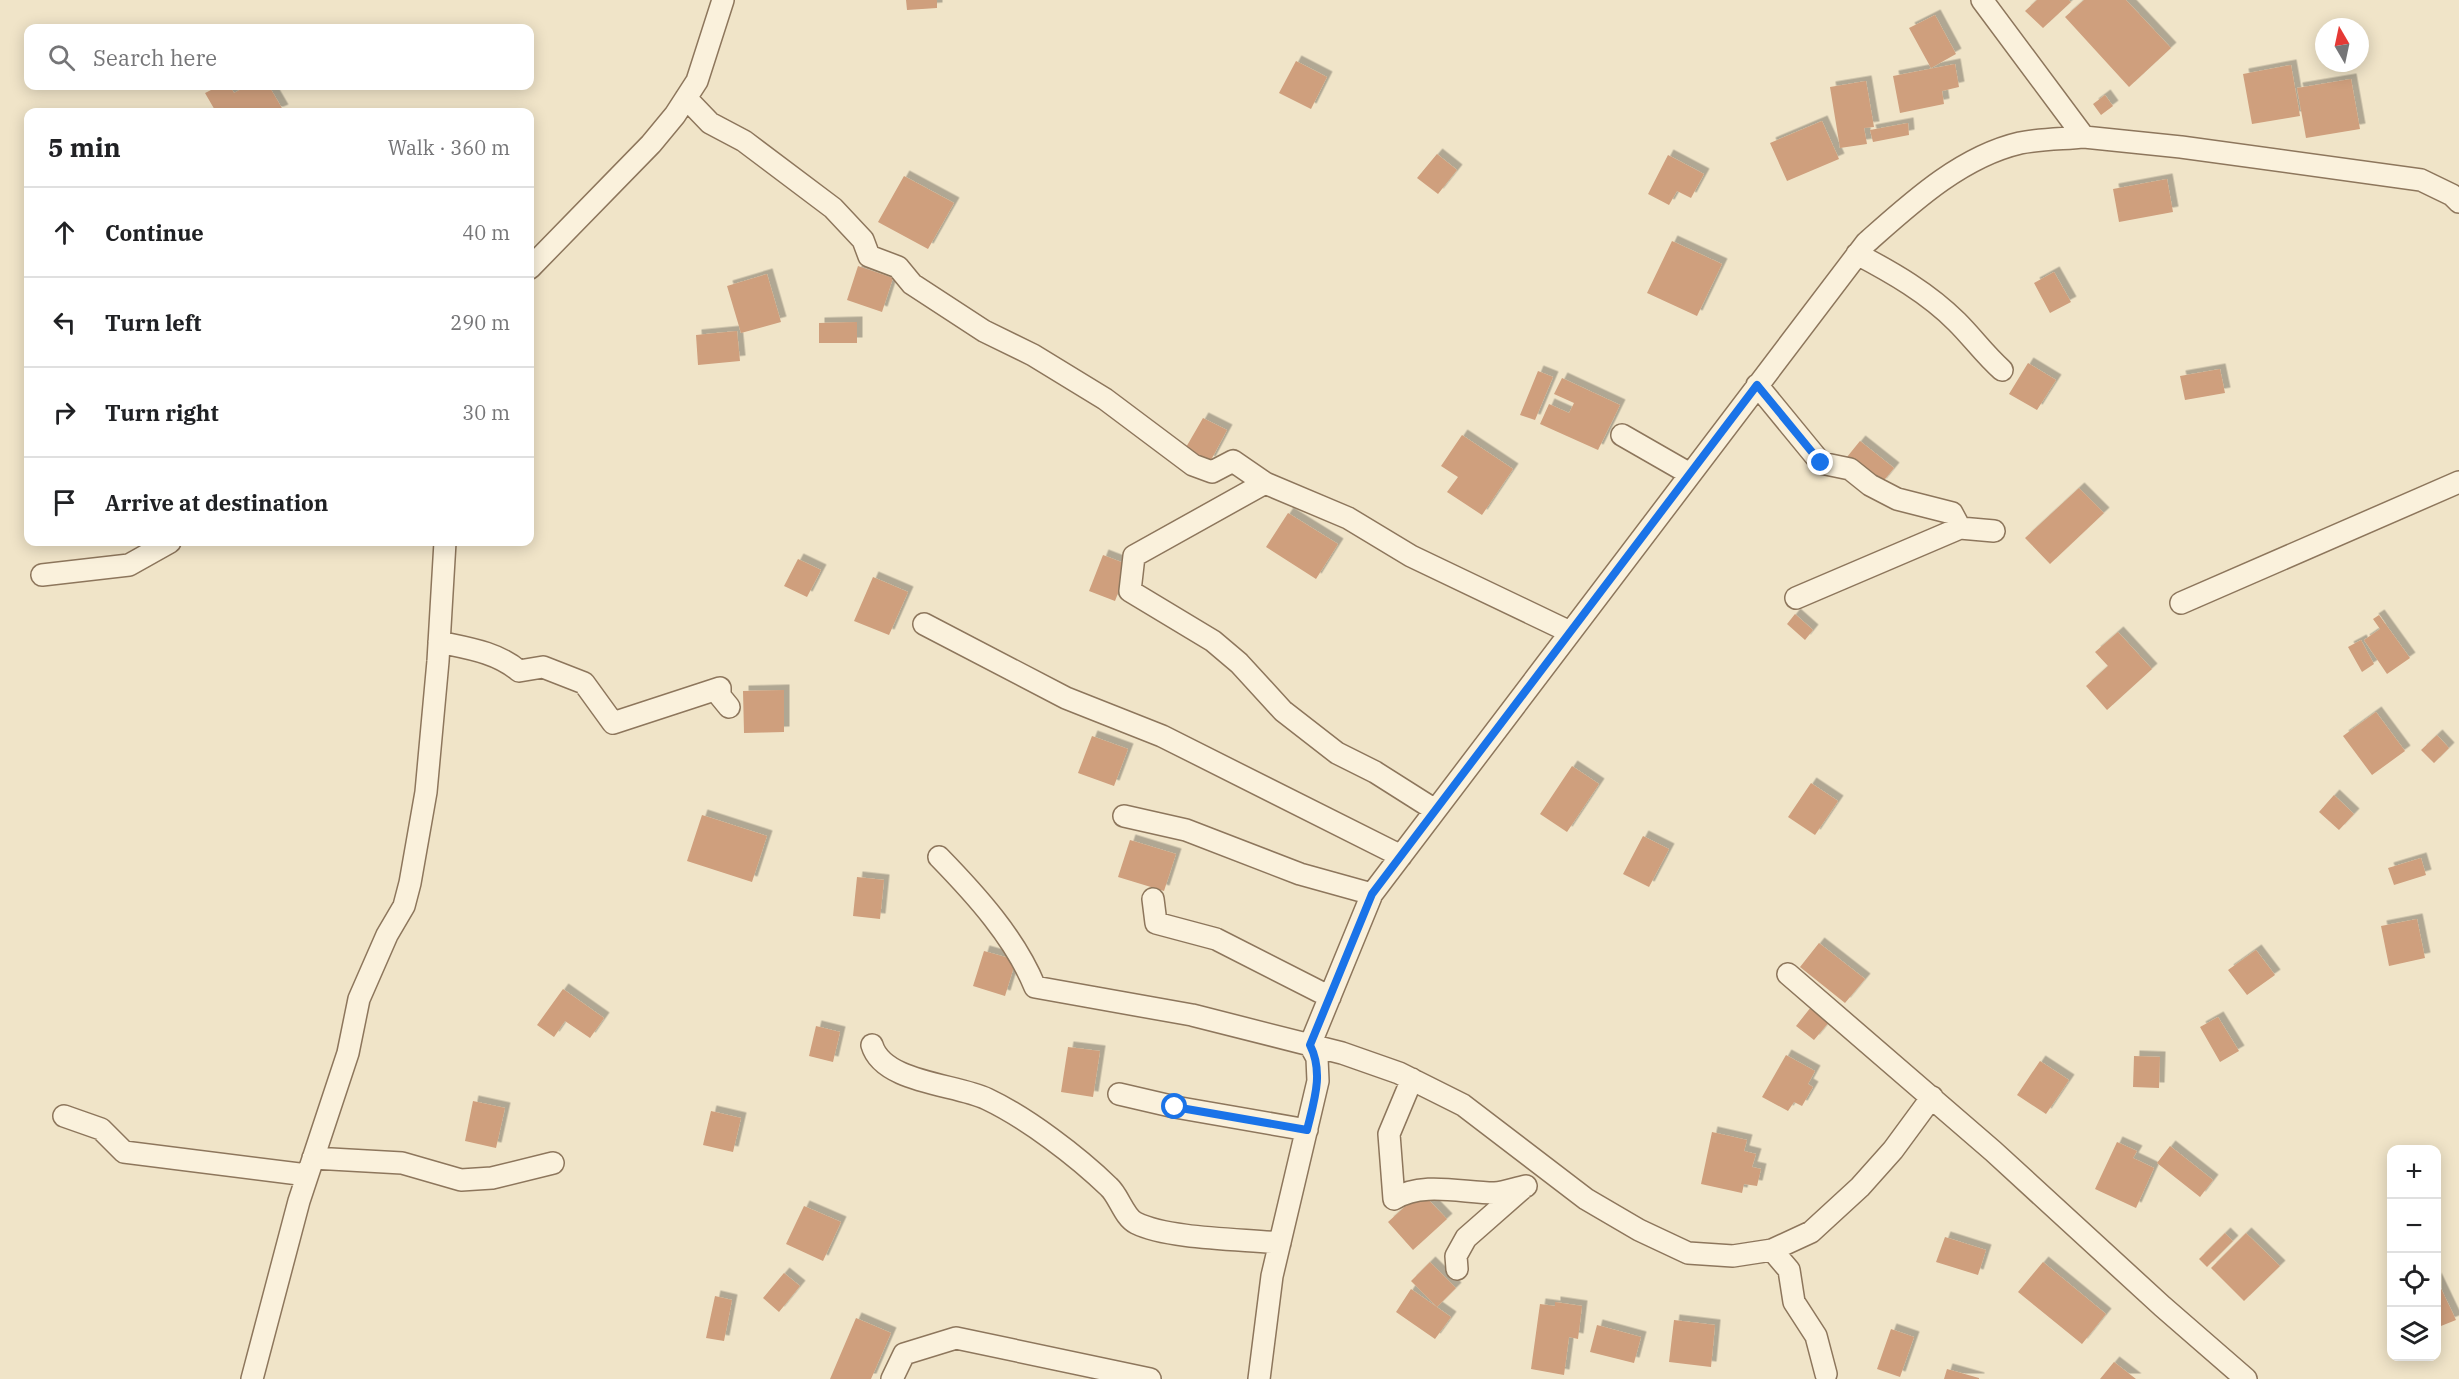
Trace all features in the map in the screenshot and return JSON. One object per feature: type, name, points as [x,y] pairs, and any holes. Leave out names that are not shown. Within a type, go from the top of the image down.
[{"type":"street","points":[[534,264],[651,144],[686,98],[696,81],[723,0]]},
{"type":"street","points":[[1982,0],[2084,137]]},
{"type":"street","points":[[686,98],[710,123],[744,141],[833,208],[862,240],[869,256],[898,267],[912,284],[984,331],[1033,355],[1105,399],[1193,465],[1212,472],[1233,461],[1265,483],[1348,518],[1411,556],[1569,632]]},
{"type":"street","points":[[1259,1379],[1272,1276],[1318,1081],[1317,1059],[1310,1045],[1372,894],[1866,243],[1915,200],[1968,164],[2019,143],[2084,137],[2181,147],[2421,180],[2452,195],[2459,202]]},
{"type":"street","points":[[1857,254],[1897,275],[1930,299],[1957,322],[2002,370]]},
{"type":"street","points":[[1757,385],[1821,463],[1850,469],[1870,485],[1897,499],[1952,513],[1960,528]]},
{"type":"street","points":[[1622,435],[1690,474]]},
{"type":"street","points":[[2181,603],[2459,482]]},
{"type":"street","points":[[1265,483],[1134,556],[1130,591],[1213,641],[1239,663],[1283,711],[1337,753],[1375,772],[1435,810]]},
{"type":"street","points":[[1796,598],[1960,528],[1994,531]]},
{"type":"street","points":[[42,575],[129,565],[163,546]]},
{"type":"street","points":[[252,1379],[310,1167],[348,1053],[359,999],[387,935],[404,906],[410,883],[426,792],[445,546]]},
{"type":"street","points":[[924,624],[1066,698],[1162,736],[1401,856]]},
{"type":"street","points":[[439,642],[481,651],[509,662],[519,671],[543,667],[584,683],[613,723],[720,688],[720,696],[729,707]]},
{"type":"street","points":[[1124,816],[1186,830],[1300,874],[1372,894]]},
{"type":"street","points":[[939,857],[973,891],[1026,963],[1035,987],[1192,1015],[1342,1053],[1412,1079],[1463,1105],[1586,1199],[1639,1230],[1688,1253],[1733,1256],[1772,1250],[1810,1232],[1852,1195],[1893,1150],[1932,1097]]},
{"type":"street","points":[[1153,899],[1156,923],[1216,939],[1330,997]]},
{"type":"street","points":[[1788,974],[1932,1097],[2162,1306],[2246,1379]]},
{"type":"street","points":[[872,1045],[875,1057],[891,1068],[935,1085],[986,1098],[1042,1134],[1079,1159],[1112,1189],[1133,1221],[1155,1231],[1280,1243]]},
{"type":"street","points":[[1412,1079],[1389,1134],[1394,1199],[1405,1192],[1425,1190],[1497,1193],[1526,1186]]},
{"type":"street","points":[[1119,1094],[1196,1112],[1307,1130]]},
{"type":"street","points":[[64,1116],[101,1129],[124,1152],[310,1167],[402,1163],[461,1180],[492,1178],[553,1163]]},
{"type":"street","points":[[1457,1269],[1456,1256],[1466,1238],[1526,1186],[1534,1160]]},
{"type":"street","points":[[1772,1250],[1789,1270],[1794,1302],[1816,1336],[1826,1374]]},
{"type":"street","points":[[892,1379],[904,1354],[956,1338],[1150,1379]]},
{"type":"building","points":[[906,0],[937,0],[937,8],[907,10]]},
{"type":"building","points":[[2037,0],[2069,0],[2071,2],[2043,28],[2025,11]]},
{"type":"building","points":[[2084,0],[2126,0],[2171,48],[2129,87],[2065,17]]},
{"type":"building","points":[[1935,15],[1956,54],[1931,68],[1909,28]]},
{"type":"building","points":[[1296,61],[1327,77],[1311,109],[1279,93]]},
{"type":"building","points":[[1955,64],[1959,87],[1942,91],[1944,104],[1900,113],[1893,76]]},
{"type":"building","points":[[2291,65],[2300,116],[2252,124],[2243,74]]},
{"type":"building","points":[[2351,79],[2360,129],[2306,138],[2297,88]]},
{"type":"building","points":[[1866,81],[1874,127],[1864,128],[1867,144],[1840,148],[1830,87]]},
{"type":"building","points":[[211,90],[232,90],[234,93],[240,90],[271,90],[282,108],[214,108],[205,93]]},
{"type":"building","points":[[2105,95],[2113,106],[2101,115],[2093,104]]},
{"type":"building","points":[[1822,121],[1839,159],[1787,181],[1770,143]]},
{"type":"building","points":[[1908,123],[1909,135],[1873,142],[1870,130]]},
{"type":"building","points":[[1437,154],[1457,170],[1438,194],[1417,178]]},
{"type":"building","points":[[1668,155],[1704,174],[1691,198],[1677,191],[1669,205],[1648,194]]},
{"type":"building","points":[[904,176],[954,203],[928,249],[878,222]]},
{"type":"building","points":[[2167,179],[2173,212],[2119,222],[2113,189]]},
{"type":"building","points":[[1672,241],[1722,264],[1697,316],[1647,293]]},
{"type":"building","points":[[858,266],[893,278],[882,312],[847,300]]},
{"type":"building","points":[[2054,272],[2071,302],[2050,313],[2034,283]]},
{"type":"building","points":[[767,274],[781,322],[741,333],[727,286]]},
{"type":"building","points":[[857,322],[857,343],[819,343],[819,323]]},
{"type":"building","points":[[737,331],[740,361],[698,365],[696,335]]},
{"type":"building","points":[[2028,363],[2056,380],[2037,410],[2009,394]]},
{"type":"building","points":[[2220,369],[2225,393],[2185,400],[2180,376]]},
{"type":"building","points":[[1538,371],[1553,377],[1535,420],[1520,415]]},
{"type":"building","points":[[1562,378],[1620,405],[1598,450],[1540,424],[1549,404],[1569,413],[1574,403],[1554,394]]},
{"type":"building","points":[[1203,418],[1227,430],[1210,462],[1185,449]]},
{"type":"building","points":[[1462,435],[1513,469],[1482,515],[1447,492],[1458,477],[1441,466]]},
{"type":"building","points":[[1860,441],[1894,468],[1881,484],[1847,457]]},
{"type":"building","points":[[2079,488],[2104,513],[2050,564],[2025,538]]},
{"type":"building","points":[[1288,513],[1338,544],[1316,579],[1266,547]]},
{"type":"building","points":[[1103,555],[1129,565],[1115,601],[1089,591]]},
{"type":"building","points":[[798,559],[821,570],[807,597],[784,586]]},
{"type":"building","points":[[873,577],[908,592],[889,635],[854,621]]},
{"type":"building","points":[[1795,614],[1813,630],[1805,640],[1787,624]]},
{"type":"building","points":[[2379,615],[2410,658],[2387,674],[2364,640],[2380,629],[2373,619]]},
{"type":"building","points":[[2118,632],[2152,669],[2107,710],[2086,686],[2108,666],[2095,652]]},
{"type":"building","points":[[2361,640],[2374,664],[2362,672],[2348,647]]},
{"type":"building","points":[[784,690],[784,732],[744,733],[743,691]]},
{"type":"building","points":[[2376,712],[2405,751],[2372,775],[2343,736]]},
{"type":"building","points":[[2437,735],[2449,748],[2434,763],[2421,750]]},
{"type":"building","points":[[1092,736],[1128,749],[1114,786],[1078,773]]},
{"type":"building","points":[[1572,766],[1599,784],[1567,832],[1540,814]]},
{"type":"building","points":[[1811,783],[1838,801],[1815,835],[1788,817]]},
{"type":"building","points":[[2334,795],[2354,814],[2339,830],[2319,812]]},
{"type":"building","points":[[702,815],[767,836],[752,882],[687,861]]},
{"type":"building","points":[[1643,836],[1669,849],[1649,887],[1623,874]]},
{"type":"building","points":[[1130,840],[1176,854],[1164,891],[1118,877]]},
{"type":"building","points":[[2421,858],[2426,875],[2394,885],[2388,868]]},
{"type":"building","points":[[857,877],[884,880],[880,919],[853,916]]},
{"type":"building","points":[[2417,919],[2425,958],[2389,966],[2381,926]]},
{"type":"building","points":[[1819,943],[1865,979],[1845,1003],[1800,967]]},
{"type":"building","points":[[2256,950],[2275,975],[2247,995],[2228,970]]},
{"type":"building","points":[[984,951],[1016,960],[1005,996],[973,986]]},
{"type":"building","points":[[563,989],[604,1018],[590,1038],[565,1021],[554,1037],[537,1025]]},
{"type":"building","points":[[1811,1007],[1829,1022],[1814,1040],[1796,1026]]},
{"type":"building","points":[[2218,1017],[2239,1051],[2220,1062],[2200,1027]]},
{"type":"building","points":[[816,1026],[840,1032],[833,1062],[809,1056]]},
{"type":"building","points":[[1068,1047],[1100,1051],[1093,1097],[1061,1092]]},
{"type":"building","points":[[1786,1055],[1815,1071],[1808,1084],[1813,1087],[1802,1106],[1794,1102],[1788,1111],[1762,1097]]},
{"type":"building","points":[[2134,1056],[2160,1057],[2159,1088],[2133,1087]]},
{"type":"building","points":[[2040,1061],[2069,1080],[2046,1114],[2017,1095]]},
{"type":"building","points":[[473,1101],[505,1108],[496,1148],[465,1141]]},
{"type":"building","points":[[711,1111],[741,1118],[733,1152],[703,1145]]},
{"type":"building","points":[[1712,1132],[1747,1140],[1744,1151],[1756,1154],[1752,1167],[1761,1169],[1757,1186],[1744,1184],[1742,1193],[1701,1184]]},
{"type":"building","points":[[2117,1142],[2137,1151],[2133,1158],[2154,1168],[2136,1208],[2095,1189]]},
{"type":"building","points":[[2170,1146],[2213,1180],[2200,1197],[2157,1163]]},
{"type":"building","points":[[1421,1192],[1447,1219],[1413,1250],[1388,1222]]},
{"type":"building","points":[[804,1206],[841,1222],[823,1261],[786,1244]]},
{"type":"building","points":[[2225,1233],[2233,1241],[2207,1267],[2199,1259]]},
{"type":"building","points":[[2246,1233],[2280,1266],[2244,1301],[2211,1268]]},
{"type":"building","points":[[1945,1237],[1986,1250],[1978,1275],[1936,1262]]},
{"type":"building","points":[[1430,1262],[1456,1288],[1437,1307],[1411,1281]]},
{"type":"building","points":[[2043,1262],[2106,1314],[2082,1344],[2018,1292]]},
{"type":"building","points":[[784,1273],[800,1286],[779,1312],[763,1298]]},
{"type":"building","points":[[2441,1288],[2456,1320],[2441,1326]]},
{"type":"building","points":[[1411,1289],[1451,1317],[1435,1339],[1396,1312]]},
{"type":"building","points":[[715,1296],[732,1300],[724,1341],[706,1338]]},
{"type":"building","points":[[1555,1302],[1582,1306],[1578,1339],[1569,1337],[1564,1375],[1531,1369],[1540,1304],[1555,1306]]},
{"type":"building","points":[[856,1318],[891,1333],[871,1379],[830,1379]]},
{"type":"building","points":[[1674,1320],[1715,1325],[1711,1367],[1669,1362]]},
{"type":"building","points":[[1597,1325],[1641,1337],[1634,1363],[1590,1352]]},
{"type":"building","points":[[1891,1329],[1914,1337],[1900,1377],[1877,1369]]},
{"type":"building","points":[[2114,1362],[2136,1379],[2100,1379]]},
{"type":"building","points":[[1947,1369],[1979,1378],[1979,1379],[1944,1379]]},
{"type":"route","points":[[1175,1107],[1239,1120],[1307,1130],[1318,1081],[1317,1059],[1310,1045],[1372,894],[1757,385],[1821,463]]}]
